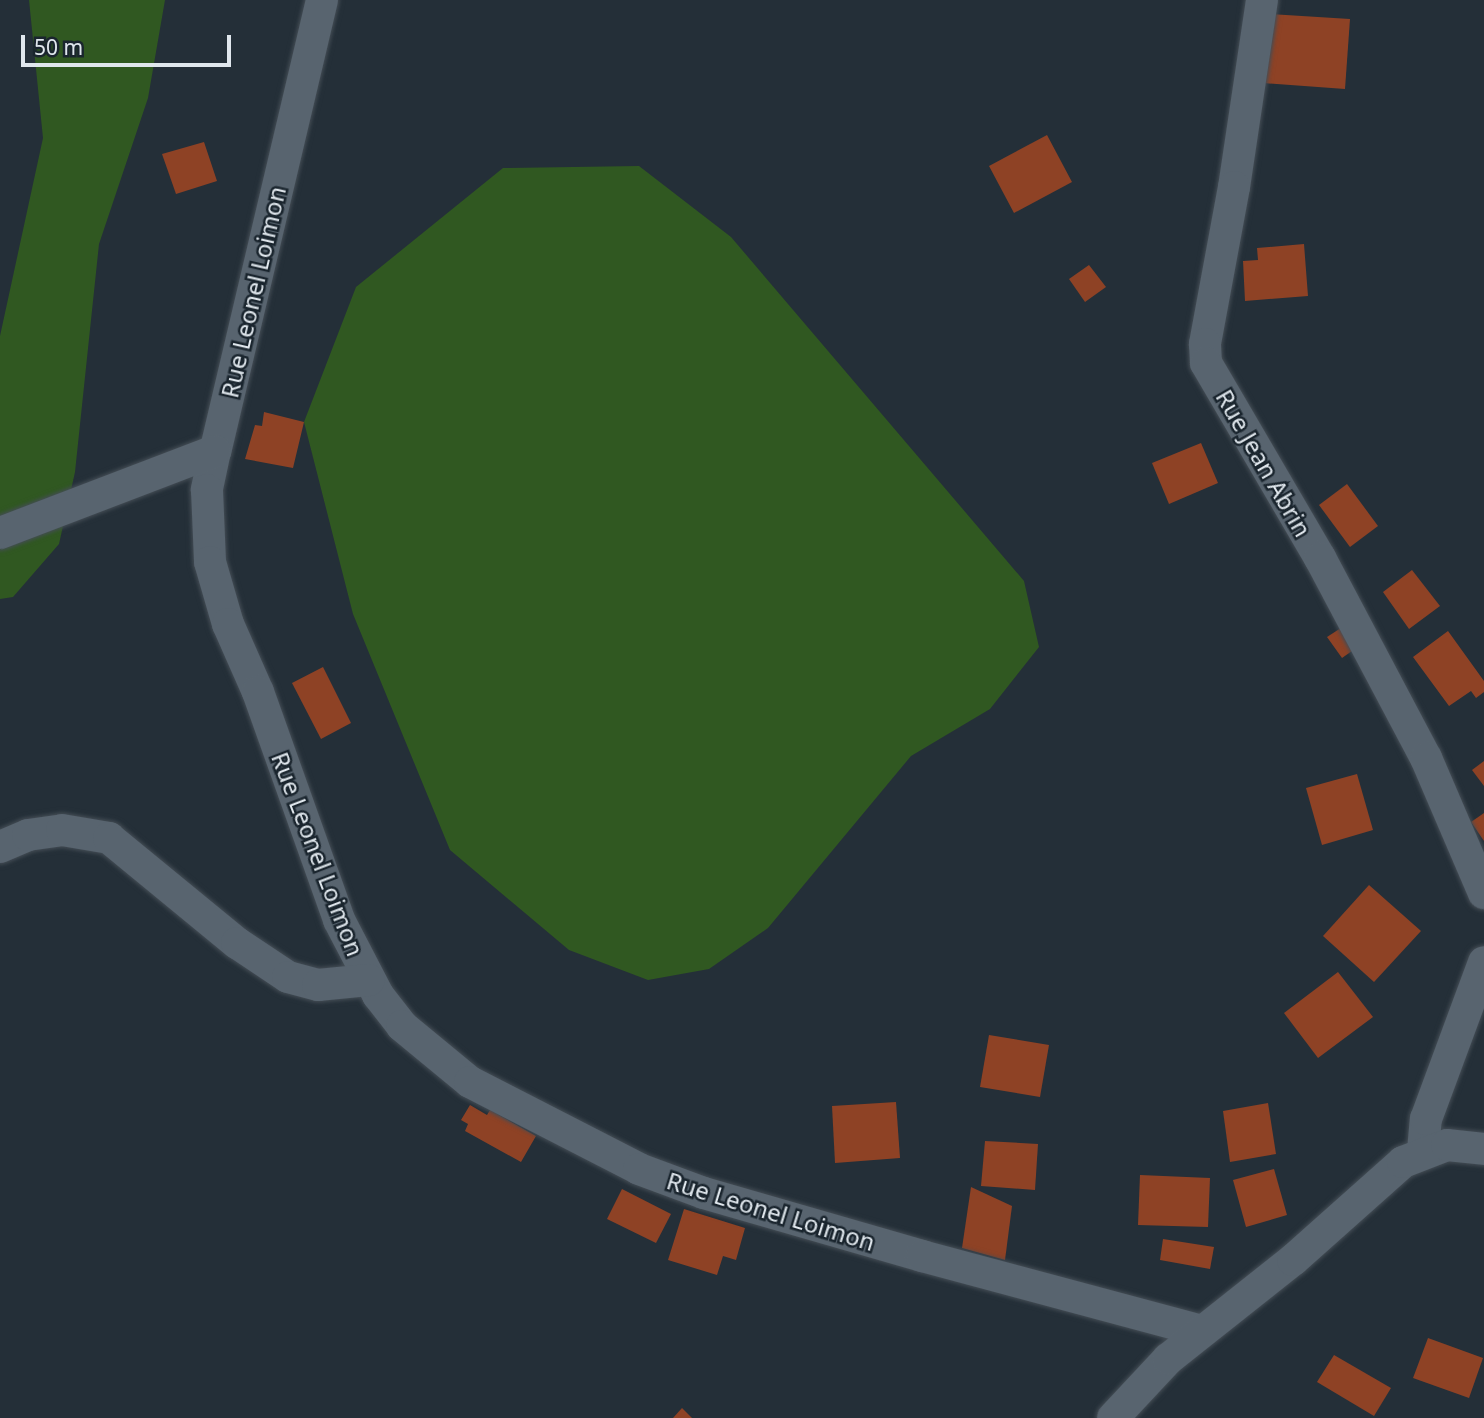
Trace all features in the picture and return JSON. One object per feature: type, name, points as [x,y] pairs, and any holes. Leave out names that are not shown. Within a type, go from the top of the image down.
[{"type":"street","name":"Rue Leonel Loimon","points":[[322,0],[207,490],[210,562],[228,624],[258,692],[339,920],[369,980],[402,1027],[470,1082],[639,1169],[897,1249],[1201,1331]]},
{"type":"street","name":"Rue Jean Abrin","points":[[1262,0],[1234,187],[1205,344],[1206,363],[1320,558],[1426,758],[1484,893]]},
{"type":"street","points":[[0,533],[215,451]]},
{"type":"street","points":[[0,846],[28,835],[62,830],[109,838],[237,943],[288,977],[318,985],[369,980]]},
{"type":"street","points":[[1423,1151],[1426,1119],[1484,962]]},
{"type":"street","points":[[1113,1418],[1148,1377],[1201,1331],[1293,1260],[1403,1162],[1423,1151],[1447,1146],[1484,1149]]},
{"type":"green space","points":[[29,0],[165,0],[148,98],[99,244],[75,472],[59,544],[13,597],[0,599],[0,336],[43,138]]},
{"type":"green space","points":[[639,166],[731,237],[1024,581],[1039,647],[990,709],[911,756],[768,928],[709,969],[648,980],[569,950],[450,850],[353,614],[304,422],[356,287],[503,168]]},
{"type":"building","points":[[1268,14],[1350,19],[1345,89],[1263,83]]},
{"type":"building","points":[[1047,135],[1072,182],[1014,213],[989,166]]},
{"type":"building","points":[[204,142],[217,181],[176,194],[162,154]]},
{"type":"building","points":[[1304,244],[1308,296],[1245,301],[1243,261],[1258,260],[1257,248]]},
{"type":"building","points":[[1089,265],[1106,287],[1085,302],[1069,279]]},
{"type":"building","points":[[264,412],[304,422],[293,468],[245,459],[255,425],[262,426]]},
{"type":"building","points":[[1201,443],[1218,483],[1169,504],[1152,463]]},
{"type":"building","points":[[1347,484],[1378,526],[1350,547],[1319,505]]},
{"type":"building","points":[[1412,570],[1440,606],[1409,629],[1383,592]]},
{"type":"building","points":[[1344,626],[1359,646],[1342,658],[1327,637]]},
{"type":"building","points":[[1448,631],[1484,681],[1484,692],[1476,698],[1471,691],[1449,706],[1413,657]]},
{"type":"building","points":[[323,667],[351,723],[321,739],[292,683]]},
{"type":"building","points":[[1484,761],[1484,786],[1472,770]]},
{"type":"building","points":[[1357,774],[1373,830],[1322,845],[1306,788]]},
{"type":"building","points":[[1484,813],[1484,841],[1471,822]]},
{"type":"building","points":[[1369,885],[1421,931],[1374,982],[1323,936]]},
{"type":"building","points":[[1338,972],[1373,1017],[1318,1058],[1284,1013]]},
{"type":"building","points":[[989,1035],[1049,1045],[1040,1097],[980,1087]]},
{"type":"building","points":[[896,1102],[900,1158],[835,1163],[832,1106]]},
{"type":"building","points":[[1268,1103],[1276,1154],[1230,1162],[1223,1111]]},
{"type":"building","points":[[470,1105],[487,1115],[490,1110],[536,1136],[521,1162],[465,1131],[468,1124],[461,1120]]},
{"type":"building","points":[[985,1141],[1038,1144],[1035,1190],[981,1186]]},
{"type":"building","points":[[1274,1169],[1287,1215],[1246,1227],[1233,1180]]},
{"type":"building","points":[[1140,1175],[1210,1178],[1208,1227],[1138,1225]]},
{"type":"building","points":[[971,1187],[1012,1206],[1005,1260],[962,1248]]},
{"type":"building","points":[[622,1189],[671,1214],[656,1243],[607,1219]]},
{"type":"building","points":[[684,1209],[745,1228],[736,1260],[723,1256],[717,1275],[668,1260]]},
{"type":"building","points":[[1163,1239],[1214,1247],[1210,1269],[1160,1260]]},
{"type":"building","points":[[1428,1338],[1483,1358],[1469,1398],[1413,1378]]},
{"type":"building","points":[[1334,1355],[1391,1388],[1374,1416],[1317,1382]]},
{"type":"building","points":[[682,1408],[692,1418],[673,1418]]}]
